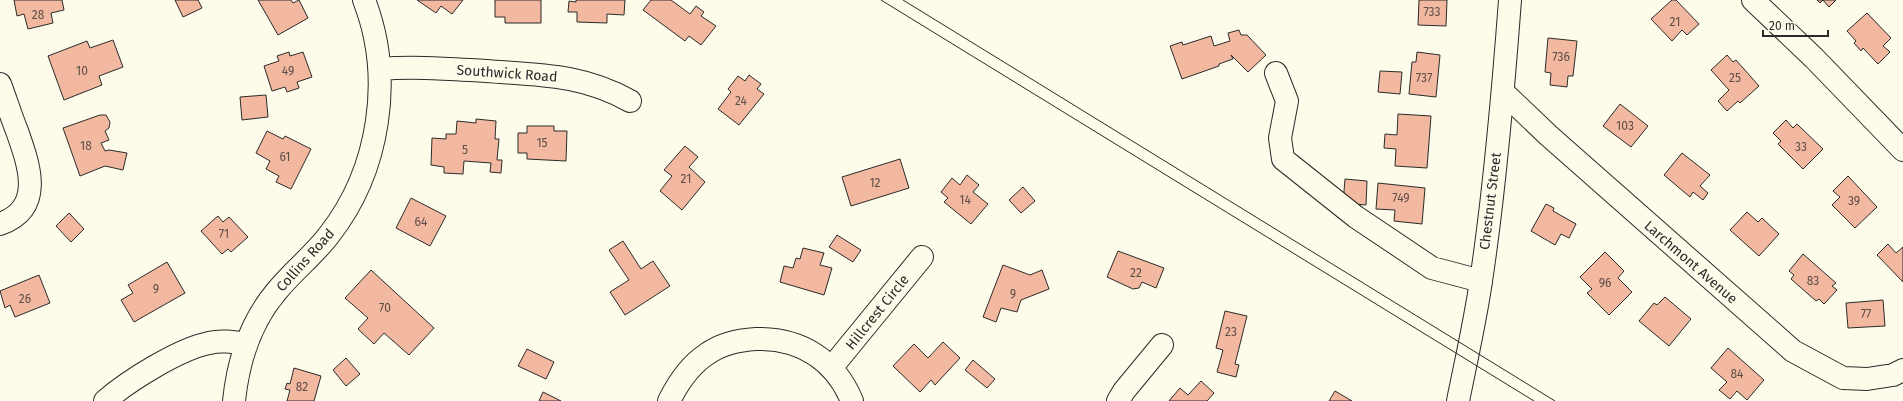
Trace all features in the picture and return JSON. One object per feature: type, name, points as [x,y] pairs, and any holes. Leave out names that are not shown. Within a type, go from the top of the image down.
[{"type":"street","name":"Collins Road","points":[[234,401],[240,364],[246,344],[264,310],[274,294],[329,235],[353,198],[362,178],[374,138],[378,109],[380,69],[377,41],[364,0]]},
{"type":"street","name":"Chestnut Street","points":[[1458,401],[1481,281],[1503,92],[1510,0]]},
{"type":"street","points":[[1753,0],[1814,58],[1903,150]]},
{"type":"street","name":"Southwick Road","points":[[380,69],[420,67],[554,76],[592,83],[611,90],[630,100]]},
{"type":"street","points":[[1276,73],[1287,101],[1280,138],[1282,159],[1356,217],[1432,268],[1481,281]]},
{"type":"street","points":[[0,84],[25,152],[31,178],[27,200],[21,210],[14,217],[0,224]]},
{"type":"street","name":"Larchmont Avenue","points":[[1503,92],[1548,135],[1793,351],[1843,378],[1867,380],[1893,375],[1903,370]]},
{"type":"street","name":"Hillcrest Circle","points":[[832,367],[922,257]]},
{"type":"street","points":[[669,401],[677,385],[696,362],[708,353],[737,341],[767,339],[795,344],[810,350],[832,367],[842,380],[852,401]]},
{"type":"street","points":[[105,401],[133,380],[189,349],[199,345],[222,341],[246,344]]},
{"type":"street","points":[[1118,401],[1124,391],[1162,345]]},
{"type":"building","points":[[14,0],[62,0],[64,10],[51,13],[53,23],[28,29],[24,14],[17,16]]},
{"type":"building","points":[[175,0],[198,0],[202,8],[183,17]]},
{"type":"building","points":[[258,0],[291,0],[293,3],[299,0],[308,18],[278,35]]},
{"type":"building","points":[[417,0],[463,0],[452,14],[441,6],[436,13]]},
{"type":"building","points":[[495,0],[541,0],[541,23],[505,23],[505,17],[495,17]]},
{"type":"building","points":[[576,0],[625,0],[624,15],[607,14],[607,23],[577,22],[577,12],[568,12],[569,1],[576,2]]},
{"type":"building","points":[[651,0],[671,0],[690,14],[696,6],[704,12],[701,16],[716,26],[701,45],[689,36],[685,41],[643,10]]},
{"type":"building","points":[[1419,0],[1447,0],[1446,26],[1418,25]]},
{"type":"building","points":[[1672,0],[1676,0],[1699,24],[1687,35],[1682,30],[1672,41],[1651,19]]},
{"type":"building","points":[[1823,0],[1836,0],[1829,7]]},
{"type":"building","points":[[1867,13],[1891,38],[1883,46],[1890,52],[1878,64],[1863,48],[1861,51],[1854,43],[1856,41],[1847,31]]},
{"type":"building","points":[[1239,30],[1241,35],[1247,35],[1266,55],[1248,72],[1231,55],[1233,59],[1219,64],[1219,66],[1182,79],[1170,46],[1182,42],[1183,45],[1211,36],[1214,46],[1230,41],[1228,33]]},
{"type":"building","points":[[1548,38],[1577,41],[1573,76],[1568,76],[1567,87],[1550,85],[1551,73],[1545,72]]},
{"type":"building","points":[[113,40],[123,67],[99,76],[102,85],[64,100],[48,56],[87,41],[90,48]]},
{"type":"building","points":[[289,52],[290,56],[303,52],[312,77],[297,82],[299,88],[287,92],[285,87],[272,91],[264,66],[279,61],[277,56]]},
{"type":"building","points":[[1417,52],[1440,55],[1436,97],[1409,94],[1412,62],[1416,62]]},
{"type":"building","points":[[1727,55],[1733,62],[1736,60],[1759,86],[1740,103],[1738,101],[1727,111],[1718,101],[1729,90],[1711,70]]},
{"type":"building","points":[[1380,71],[1402,72],[1400,94],[1378,92]]},
{"type":"building","points":[[749,75],[761,84],[757,89],[764,94],[739,125],[718,109],[731,92],[728,89],[738,76],[745,81]]},
{"type":"building","points":[[266,95],[268,117],[242,120],[240,97]]},
{"type":"building","points":[[1620,104],[1648,126],[1631,147],[1603,126]]},
{"type":"building","points":[[1398,114],[1431,116],[1427,168],[1395,166],[1396,149],[1384,148],[1385,134],[1397,135]]},
{"type":"building","points":[[100,115],[106,115],[110,122],[109,128],[105,131],[109,140],[101,143],[105,151],[109,150],[127,153],[123,170],[105,166],[80,176],[63,128]]},
{"type":"building","points":[[476,119],[496,121],[495,139],[499,139],[497,160],[502,160],[501,173],[490,172],[491,163],[464,161],[463,174],[444,173],[444,167],[431,165],[432,138],[446,139],[446,134],[456,134],[457,121],[476,123]]},
{"type":"building","points":[[1786,120],[1793,128],[1797,124],[1823,149],[1803,169],[1778,144],[1781,141],[1773,133]]},
{"type":"building","points":[[527,126],[554,126],[554,131],[567,131],[566,161],[527,159],[527,153],[518,153],[518,133],[527,133]]},
{"type":"building","points":[[267,131],[283,139],[285,136],[311,149],[291,189],[276,182],[279,176],[266,169],[270,161],[256,153]]},
{"type":"building","points":[[685,146],[698,157],[689,167],[705,182],[682,210],[660,191],[672,176],[664,170]]},
{"type":"building","points":[[1682,153],[1710,175],[1700,186],[1708,193],[1703,200],[1693,192],[1690,197],[1664,175]]},
{"type":"building","points":[[900,159],[909,188],[851,206],[842,177]]},
{"type":"building","points":[[967,175],[979,185],[973,192],[988,204],[971,224],[944,202],[948,198],[941,192],[952,178],[960,185]]},
{"type":"building","points":[[1848,176],[1877,207],[1855,228],[1832,205],[1840,197],[1833,191]]},
{"type":"building","points":[[1345,179],[1367,181],[1366,205],[1343,203]]},
{"type":"building","points":[[1378,183],[1425,188],[1422,224],[1394,221],[1395,210],[1376,209]]},
{"type":"building","points":[[1023,187],[1035,201],[1021,213],[1009,200]]},
{"type":"building","points":[[411,198],[446,216],[430,246],[396,228]]},
{"type":"building","points":[[1546,204],[1554,208],[1553,211],[1576,224],[1569,238],[1561,234],[1555,245],[1531,231]]},
{"type":"building","points":[[1747,212],[1758,222],[1762,218],[1779,234],[1759,256],[1730,230]]},
{"type":"building","points":[[69,213],[84,229],[71,242],[56,226]]},
{"type":"building","points":[[218,216],[223,222],[229,217],[248,237],[231,252],[228,249],[222,254],[201,231]]},
{"type":"building","points":[[837,235],[861,250],[853,262],[829,247]]},
{"type":"building","points":[[623,241],[641,269],[653,261],[670,286],[625,315],[610,292],[629,280],[609,250]]},
{"type":"building","points":[[1888,244],[1896,253],[1903,247],[1903,282],[1877,255]]},
{"type":"building","points":[[803,248],[824,253],[820,265],[832,268],[824,295],[780,282],[784,266],[793,268],[796,258],[800,259]]},
{"type":"building","points":[[1118,251],[1164,268],[1156,288],[1142,282],[1139,288],[1133,289],[1107,277]]},
{"type":"building","points":[[1605,252],[1624,271],[1618,278],[1632,292],[1609,315],[1587,293],[1592,289],[1580,277]]},
{"type":"building","points":[[1803,254],[1836,283],[1832,286],[1837,290],[1824,304],[1819,299],[1816,301],[1791,279],[1794,275],[1789,271]]},
{"type":"building","points":[[167,262],[185,293],[134,322],[121,300],[133,293],[128,285]]},
{"type":"building","points":[[1003,265],[1030,275],[1042,270],[1049,289],[1021,300],[1017,312],[1001,308],[996,322],[983,317]]},
{"type":"building","points":[[371,270],[434,328],[409,355],[384,333],[374,344],[358,329],[368,318],[345,298]]},
{"type":"building","points":[[39,275],[50,303],[15,317],[10,305],[5,308],[0,291]]},
{"type":"building","points":[[1665,297],[1691,319],[1669,346],[1639,321],[1654,303],[1657,305]]},
{"type":"building","points":[[1883,300],[1885,326],[1848,328],[1846,303]]},
{"type":"building","points":[[1225,311],[1247,316],[1235,364],[1239,365],[1236,377],[1217,372],[1223,350],[1216,348]]},
{"type":"building","points":[[943,342],[960,358],[935,385],[931,380],[920,392],[893,366],[914,344],[928,358]]},
{"type":"building","points":[[1728,348],[1764,380],[1747,400],[1737,391],[1730,399],[1719,390],[1727,382],[1711,368]]},
{"type":"building","points":[[527,349],[554,362],[546,379],[518,366]]},
{"type":"building","points":[[346,358],[360,374],[346,386],[333,370]]},
{"type":"building","points":[[973,360],[995,379],[987,388],[965,370]]},
{"type":"building","points":[[294,368],[321,376],[314,401],[287,401],[290,390],[285,389],[287,383],[290,384]]},
{"type":"building","points":[[1201,381],[1214,393],[1207,401],[1169,401],[1180,388],[1188,395]]},
{"type":"building","points":[[1335,391],[1352,401],[1329,401]]},
{"type":"building","points":[[543,392],[561,401],[539,401]]},
{"type":"tram line","points":[[881,0],[1534,401]]},
{"type":"tram line","points":[[903,0],[1555,401]]}]
